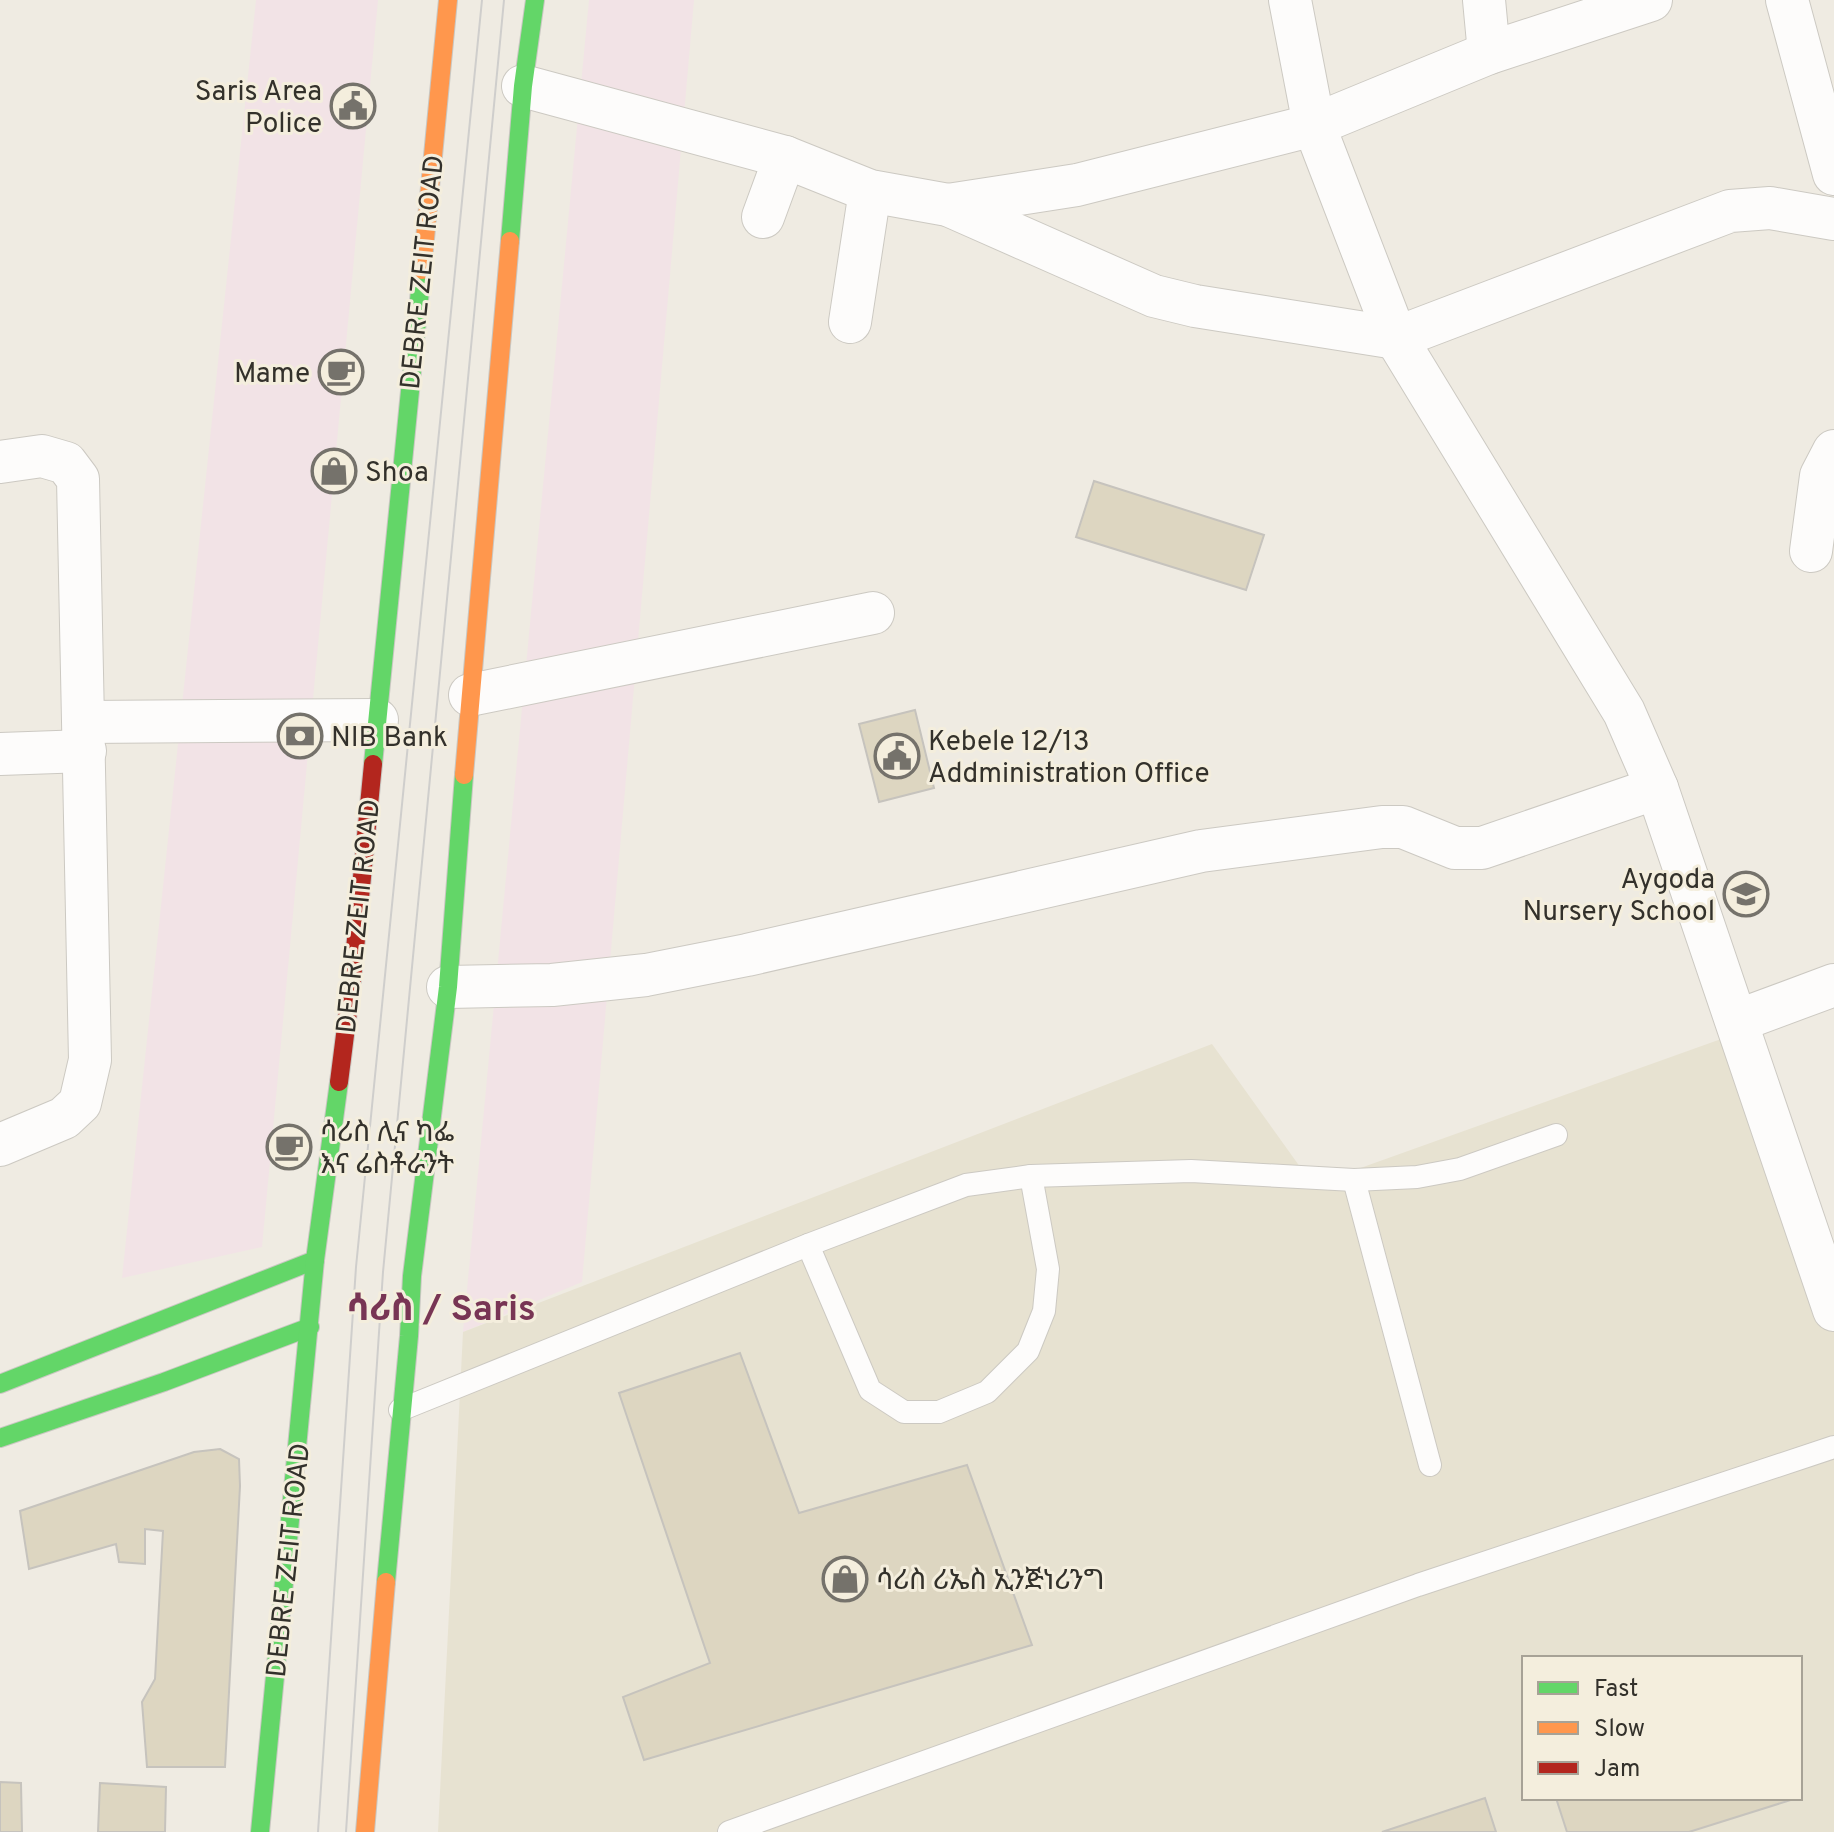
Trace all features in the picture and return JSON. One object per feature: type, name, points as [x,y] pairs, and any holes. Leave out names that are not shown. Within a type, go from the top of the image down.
[{"type":"main road","name":"DEBRE ZEIT ROAD","points":[[260,1832],[315,1260],[352,980],[448,0]]},
{"type":"main road","points":[[365,1832],[412,1276],[448,987],[523,86],[535,0]]},
{"type":"main road","points":[[0,1384],[315,1260]]},
{"type":"main road","points":[[0,1438],[164,1382],[310,1327]]},
{"type":"street","points":[[1290,0],[1314,125],[1396,338],[1624,712],[1657,788],[1737,1021],[1821,1224],[1834,1310]]},
{"type":"street","points":[[1484,0],[1489,53]]},
{"type":"street","points":[[948,205],[1077,185],[1314,125],[1489,53],[1651,0]]},
{"type":"street","points":[[1787,0],[1834,174]]},
{"type":"street","points":[[523,86],[785,157],[870,191],[948,205],[1154,296],[1195,306],[1396,338],[1730,211],[1770,208],[1834,219]]},
{"type":"street","points":[[763,217],[785,157]]},
{"type":"street","points":[[850,322],[870,191]]},
{"type":"street","points":[[1811,551],[1821,476],[1834,451]]},
{"type":"street","points":[[0,462],[42,456],[66,463],[78,479],[90,1060],[80,1103],[64,1118],[0,1145]]},
{"type":"street","points":[[470,695],[873,613]]},
{"type":"street","points":[[0,754],[84,736],[377,720]]},
{"type":"street","points":[[448,987],[552,985],[646,975],[747,955],[1201,851],[1403,827],[1455,848],[1482,848],[1657,788]]},
{"type":"street","points":[[1737,1021],[1834,985]]},
{"type":"lane","points":[[400,1410],[808,1245],[966,1185],[1031,1176],[1191,1171],[1354,1180],[1417,1177],[1460,1169],[1556,1135]]},
{"type":"lane","points":[[808,1245],[870,1390],[904,1412],[939,1412],[987,1392],[1028,1351],[1044,1311],[1048,1269],[1031,1176]]},
{"type":"lane","points":[[1354,1180],[1430,1465]]},
{"type":"lane","points":[[729,1832],[1418,1585],[1834,1447]]},
{"type":"shaded area","points":[[256,0],[378,0],[262,1247],[122,1278]]},
{"type":"shaded area","points":[[589,0],[694,0],[582,1282],[463,1332]]},
{"type":"shaded area","points":[[1738,1033],[1834,1330],[1834,1832],[438,1832],[463,1332],[1212,1044],[1313,1185]]},
{"type":"building","points":[[1094,481],[1264,535],[1246,590],[1076,537]]},
{"type":"building","name":"Kebele 12/13 Addministration Office","points":[[915,710],[934,788],[879,802],[859,724]]},
{"type":"building","name":"ሳሪስ ሪኤስ ኢንጅነሪንግ","points":[[740,1353],[799,1513],[967,1465],[1032,1645],[644,1760],[623,1697],[710,1663],[619,1393]]},
{"type":"building","points":[[220,1449],[239,1459],[240,1486],[225,1767],[147,1767],[142,1702],[155,1679],[163,1531],[145,1529],[145,1564],[119,1562],[116,1544],[29,1569],[20,1511],[194,1452]]},
{"type":"building","points":[[0,1782],[21,1783],[22,1832],[0,1832]]},
{"type":"building","points":[[100,1783],[166,1787],[165,1832],[98,1832]]},
{"type":"building","points":[[1485,1798],[1496,1832],[1382,1832]]},
{"type":"building","points":[[1557,1800],[1791,1800],[1689,1832],[1567,1832]]},
{"type":"tram line","points":[[318,1832],[356,1267],[482,0]]},
{"type":"tram line","points":[[346,1832],[383,1272],[504,0]]},
{"type":"traffic: fast","points":[[510,241],[523,86],[535,0]]},
{"type":"traffic: fast","points":[[373,764],[422,270]]},
{"type":"traffic: fast","points":[[386,1582],[412,1276],[448,987],[464,775]]},
{"type":"traffic: fast","points":[[260,1832],[315,1260],[339,1082]]},
{"type":"traffic: fast","points":[[0,1384],[315,1260]]},
{"type":"traffic: fast","points":[[0,1438],[164,1382],[310,1327]]},
{"type":"traffic: slow","points":[[422,270],[448,0]]},
{"type":"traffic: slow","points":[[464,775],[510,241]]},
{"type":"traffic: slow","points":[[365,1832],[386,1582]]},
{"type":"traffic: jam","points":[[339,1082],[373,764]]},
{"type":"place","name":"Saris Area Police","points":[[353,106]]},
{"type":"place","name":"Mame","points":[[341,372]]},
{"type":"place","name":"Shoa","points":[[334,471]]},
{"type":"place","name":"NIB Bank","points":[[300,736]]},
{"type":"place","name":"Kebele 12/13 Addministration Office","points":[[897,756]]},
{"type":"place","name":"Aygoda Nursery School","points":[[1746,894]]},
{"type":"place","name":"ሳሪስ ሊና ካፌ እና ሬስቶራንት","points":[[289,1147]]},
{"type":"place","name":"ሳሪስ ሪኤስ ኢንጅነሪንግ","points":[[845,1579]]},
{"type":"district","name":"ሳሪስ / Saris","points":[[441,1307]]}]
